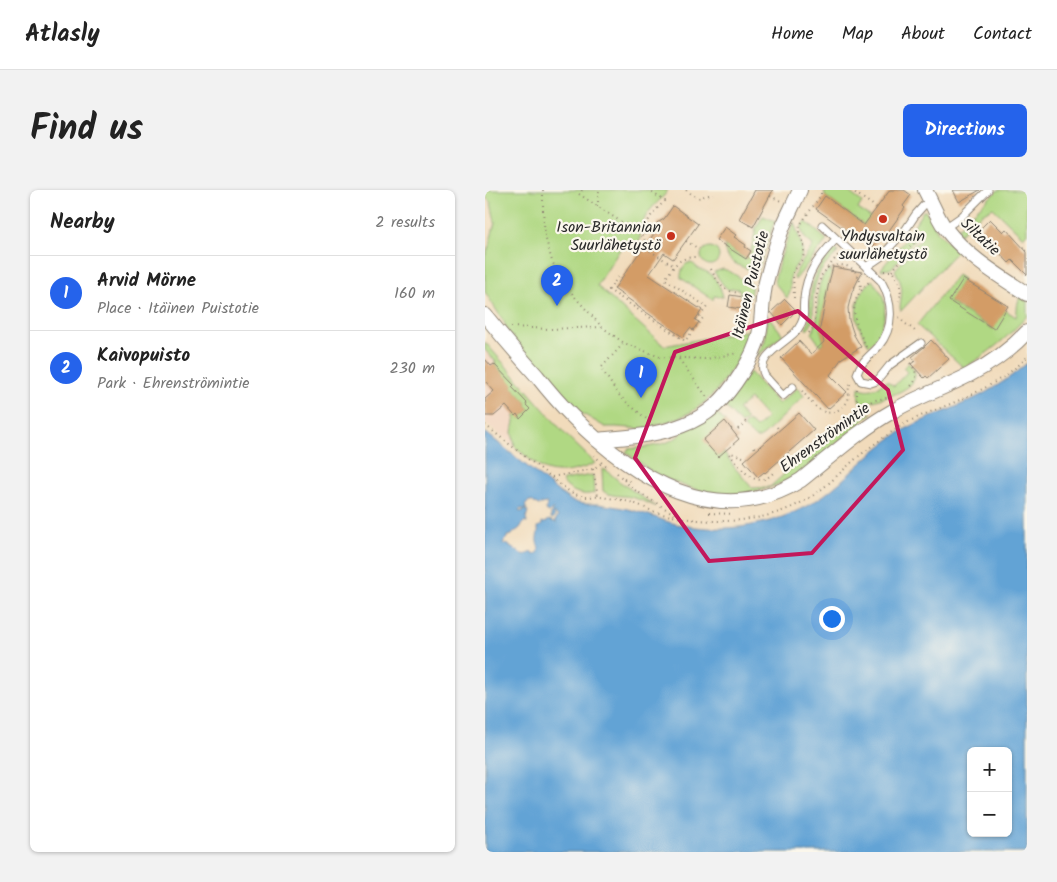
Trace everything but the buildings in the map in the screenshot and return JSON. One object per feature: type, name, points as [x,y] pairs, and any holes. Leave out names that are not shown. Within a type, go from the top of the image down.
[{"type":"street","name":"Itäinen Puistotie","points":[[597,440],[656,432],[683,425],[716,405],[726,394],[745,366],[756,345],[765,285],[783,225],[801,190]]},
{"type":"street","name":"Siltatie","points":[[925,190],[945,228],[978,263],[1027,294]]},
{"type":"street","name":"Ehrenströmintie","points":[[485,315],[570,414],[619,458],[663,486],[710,500],[724,502],[764,497],[783,490],[801,480],[863,430],[892,411],[985,366],[1004,353],[1027,332]]},
{"type":"lane","points":[[945,228],[961,217],[989,190]]},
{"type":"lane","points":[[866,267],[882,256],[924,205],[931,203]]},
{"type":"lane","points":[[823,225],[881,281],[890,306],[890,324],[886,335],[880,345],[860,365],[857,374],[861,381],[871,384],[877,381],[890,365],[920,341]]},
{"type":"lane","points":[[793,387],[783,396],[765,376],[762,366],[767,356],[797,331],[804,319],[804,299],[809,276],[819,257],[836,238]]},
{"type":"path","points":[[543,190],[545,236],[552,261],[559,275],[574,296],[602,327],[624,343],[660,357],[707,359],[735,354],[756,345]]},
{"type":"path","points":[[582,190],[579,194],[645,237]]},
{"type":"path","points":[[598,207],[599,190]]},
{"type":"path","points":[[648,190],[665,201],[648,219],[643,247],[674,266]]},
{"type":"path","points":[[686,190],[697,198],[713,194]]},
{"type":"path","points":[[794,299],[793,272],[805,253],[804,244],[799,233],[800,225],[821,195],[821,190]]},
{"type":"path","points":[[851,190],[877,208]]},
{"type":"path","points":[[770,196],[784,202]]},
{"type":"path","points":[[898,304],[901,294],[900,284],[890,271],[904,257],[910,246],[917,241],[914,235]]},
{"type":"path","points":[[686,241],[699,249]]},
{"type":"path","points":[[809,333],[815,320],[815,304],[821,276],[845,247]]},
{"type":"path","points":[[618,277],[609,290],[685,340],[703,318],[700,316],[707,307],[665,279],[681,260],[687,257],[697,257]]},
{"type":"path","points":[[826,268],[836,265],[853,269],[861,280],[861,289]]},
{"type":"path","points":[[711,269],[715,278],[724,289],[738,293]]},
{"type":"path","points":[[870,355],[856,325],[853,312],[861,289],[872,279]]},
{"type":"path","points":[[854,287],[861,289]]},
{"type":"path","points":[[897,312],[901,320],[914,330],[920,341]]},
{"type":"path","points":[[497,331],[504,326],[549,329],[602,327]]},
{"type":"path","points":[[624,343],[601,368],[618,394],[650,421]]},
{"type":"path","points":[[903,356],[916,371],[917,376],[913,384],[906,390]]},
{"type":"path","points":[[485,425],[570,492],[582,497],[599,496],[632,503],[660,514],[703,521],[742,521],[781,511],[801,502],[817,492],[854,460],[901,426],[923,414],[963,399],[986,387],[1005,375],[1027,357]]},
{"type":"path","points":[[679,359],[710,401]]},
{"type":"path","points":[[801,391],[817,409],[830,413],[838,410],[847,402],[849,397],[848,387],[854,383]]},
{"type":"path","points":[[857,386],[859,406],[893,396]]},
{"type":"path","points":[[738,429],[747,420]]},
{"type":"path","points":[[743,457],[731,452],[729,454],[750,477],[765,479],[773,473]]},
{"type":"path","points":[[551,477],[574,474],[602,463]]},
{"type":"path","points":[[593,468],[599,496]]},
{"type":"path","points":[[624,479],[633,489],[678,517]]},
{"type":"highlighted area","points":[[798,311],[888,390],[903,450],[812,553],[709,561],[635,458],[675,352]]},
{"type":"shaded area","points":[[485,342],[540,406],[514,440],[515,447],[485,422]]},
{"type":"green space","points":[[485,190],[668,190],[645,218],[641,229],[639,253],[624,243],[597,286],[664,346],[750,330],[737,362],[716,391],[691,412],[644,429],[605,427],[573,408],[508,332],[504,322],[485,292],[485,257],[495,222],[491,203],[485,196]]},
{"type":"green space","points":[[824,190],[846,190],[862,202],[858,209],[871,217],[864,225],[825,196]]},
{"type":"green space","points":[[998,190],[1027,190],[1027,233],[1023,237],[993,208],[975,219],[960,234],[956,229]]},
{"type":"green space","points":[[923,211],[926,211],[937,231],[957,251],[901,311],[902,289],[895,270],[912,247],[920,241],[920,237],[911,230]]},
{"type":"green space","points":[[763,216],[775,221],[758,271],[755,271],[741,267],[730,260],[724,245],[746,259],[751,251],[756,228]]},
{"type":"green space","points":[[805,221],[827,240],[795,280],[794,277],[797,269],[813,245],[805,238],[801,228]]},
{"type":"green space","points":[[794,222],[802,253],[791,275],[791,289],[787,298],[774,282],[779,262]]},
{"type":"green space","points":[[910,234],[914,236],[915,240],[894,266],[890,269],[882,270],[881,269]]},
{"type":"green space","points":[[706,247],[714,247],[719,252],[717,263],[706,265],[701,260],[701,252]]},
{"type":"green space","points":[[835,249],[838,252],[818,276],[813,295],[812,321],[807,330],[814,279],[820,266]]},
{"type":"green space","points":[[688,263],[708,272],[714,277],[723,297],[714,296],[713,300],[681,278],[682,269]]},
{"type":"green space","points":[[723,269],[750,282],[750,298],[740,296],[740,290],[729,290],[724,286],[714,272]]},
{"type":"green space","points":[[832,269],[820,328],[824,342],[820,345],[812,334],[817,319],[818,291],[822,278]]},
{"type":"green space","points":[[957,275],[963,279],[949,302],[993,329],[1005,310],[1016,317],[1020,297],[1027,301],[1027,316],[1020,324],[990,351],[964,368],[917,325]]},
{"type":"green space","points":[[872,280],[882,295],[885,313],[880,331],[869,345],[860,328],[856,312],[860,296]]},
{"type":"green space","points":[[768,316],[783,335],[757,356],[765,341]]},
{"type":"green space","points":[[485,342],[566,435],[595,463],[570,471],[550,471],[544,469],[515,447],[512,432],[515,416],[517,414],[521,418],[530,409],[512,387],[513,385],[494,364],[496,362],[485,350]]},
{"type":"green space","points":[[908,363],[915,373],[914,380],[910,385],[894,394],[862,404],[860,402],[859,387],[870,389],[887,381],[894,386],[907,372],[903,368]]},
{"type":"green space","points":[[750,372],[779,404],[797,388],[804,396],[759,438],[755,438],[743,426],[748,421],[756,428],[767,418],[750,399],[738,409],[747,419],[741,424],[723,404]]},
{"type":"green space","points":[[715,412],[725,421],[718,457],[724,452],[752,488],[770,487],[746,493],[730,494],[698,490],[654,473],[626,453],[628,449],[668,442],[681,433],[685,427]]},
{"type":"green space","points":[[872,413],[822,456],[791,478],[770,487],[847,417]]},
{"type":"green space","points":[[602,469],[655,506],[634,498],[613,495],[603,491]]},
{"type":"green space","points":[[592,475],[594,493],[590,494],[581,494],[572,490],[562,481],[564,480]]},
{"type":"water","points":[[1027,363],[1027,852],[485,852],[485,432],[560,493],[575,502],[624,508],[671,523],[702,528],[742,527],[781,518],[799,510],[832,489],[892,437],[916,424],[978,397],[1004,381]],"holes":[[[529,501],[538,505],[547,503],[546,510],[549,512],[554,509],[551,513],[551,518],[553,519],[555,516],[554,513],[558,516],[555,521],[557,523],[549,520],[545,523],[542,522],[542,525],[538,527],[537,540],[539,550],[534,555],[531,552],[522,554],[509,545],[503,544],[507,536],[512,535],[525,521],[527,523],[528,511],[520,512],[519,510],[527,509],[525,506]]]},
{"type":"place","name":"Yhdysvaltain suurlähetystö","points":[[883,219]]},
{"type":"place","name":"Ison-Britannian Suurlähetystö","points":[[671,236]]},
{"type":"place","name":"Kaivopuisto","points":[[557,306]]},
{"type":"place","name":"Arvid Mörne","points":[[641,398]]}]
